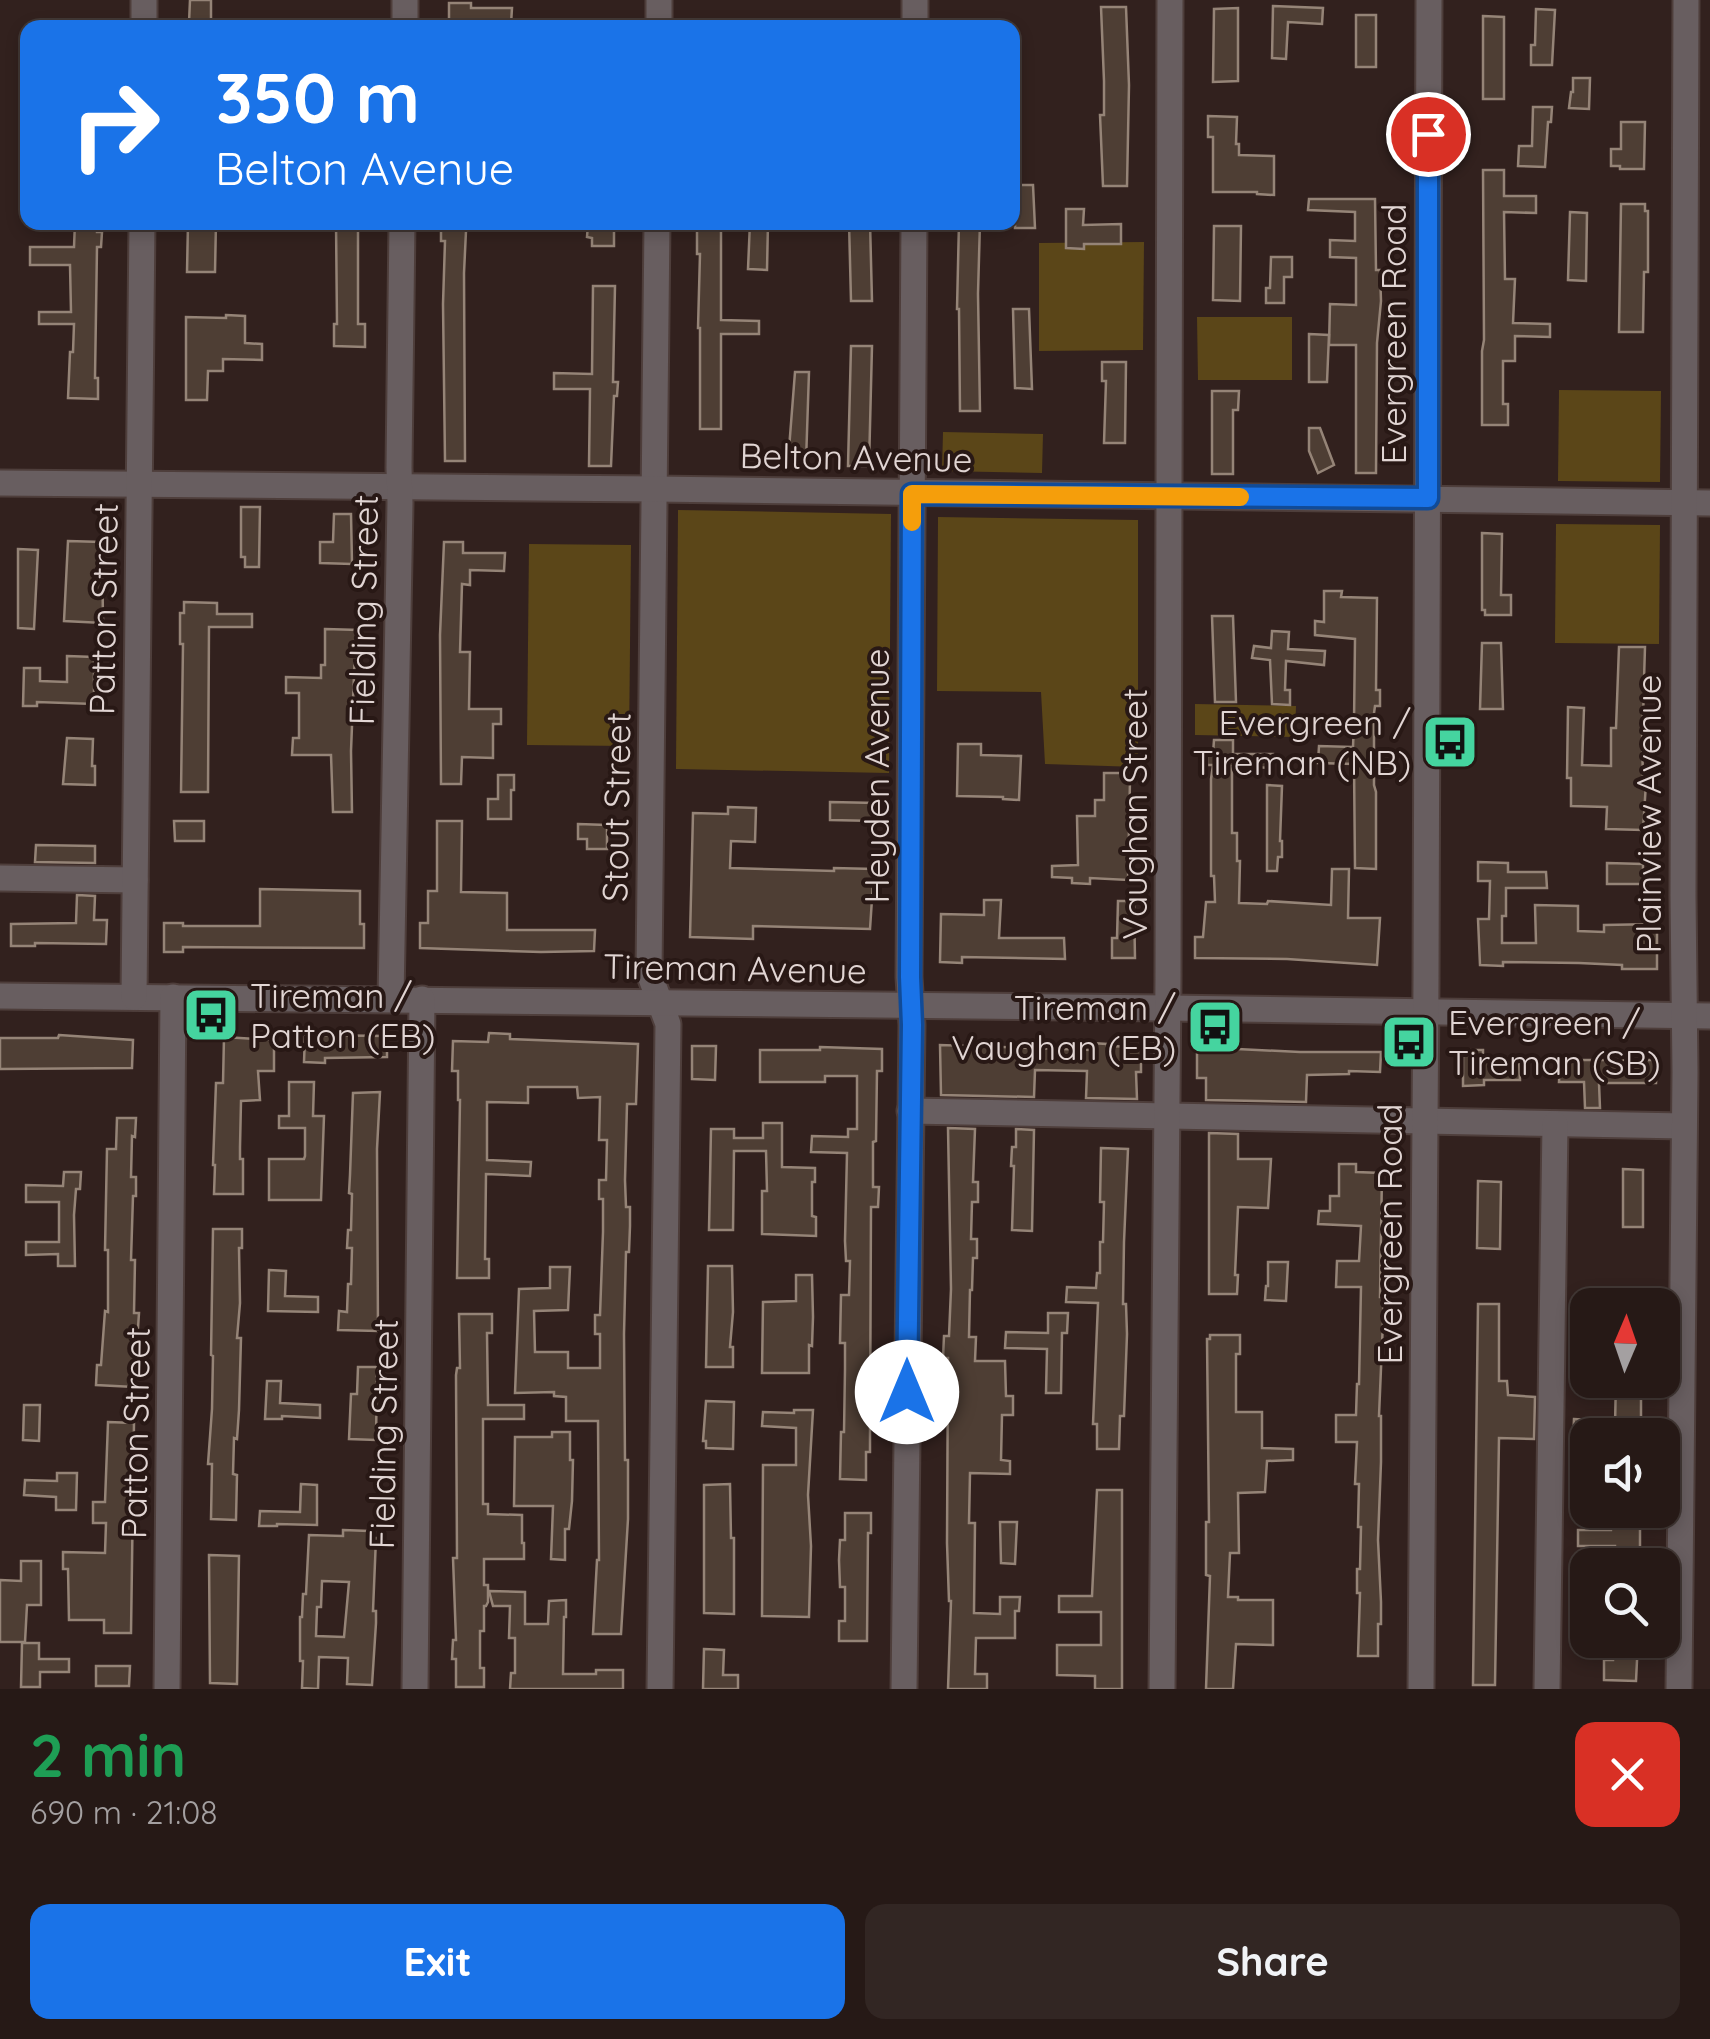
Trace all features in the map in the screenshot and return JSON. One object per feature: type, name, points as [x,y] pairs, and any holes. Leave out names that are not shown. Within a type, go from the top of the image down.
[{"type":"street","name":"Vaughan Street","points":[[1162,1689],[1170,0]]},
{"type":"street","name":"Evergreen Road","points":[[1420,1689],[1429,0]]},
{"type":"street","name":"Plainview Avenue","points":[[1679,1689],[1684,1016],[1697,503],[1686,0]]},
{"type":"street","name":"Patton Street","points":[[134,997],[142,230]]},
{"type":"street","name":"Fielding Street","points":[[392,999],[402,230]]},
{"type":"street","name":"Stout Street","points":[[657,230],[649,973],[668,1024],[660,1689]]},
{"type":"street","name":"Heyden Avenue","points":[[904,1689],[914,230]]},
{"type":"street","name":"Belton Avenue","points":[[0,483],[1697,503]]},
{"type":"street","points":[[0,878],[136,880]]},
{"type":"street","name":"Tireman Avenue","points":[[0,996],[1710,1016]]},
{"type":"street","name":"Patton Street","points":[[167,1689],[174,997]]},
{"type":"street","name":"Fielding Street","points":[[415,1689],[422,999]]},
{"type":"street","points":[[910,1112],[1684,1126]]},
{"type":"street","points":[[1548,1689],[1555,1124]]},
{"type":"shaded area","points":[[1144,242],[1143,350],[1039,351],[1039,243]]},
{"type":"shaded area","points":[[1197,317],[1292,317],[1292,380],[1198,380]]},
{"type":"shaded area","points":[[1559,390],[1661,391],[1660,482],[1558,481]]},
{"type":"shaded area","points":[[943,432],[1043,434],[1042,473],[942,471]]},
{"type":"shaded area","points":[[678,510],[891,514],[889,773],[676,769]]},
{"type":"shaded area","points":[[938,517],[1138,520],[1138,767],[1045,764],[1041,692],[937,691]]},
{"type":"shaded area","points":[[1556,524],[1660,525],[1659,644],[1555,643]]},
{"type":"shaded area","points":[[529,544],[631,545],[629,746],[527,745]]},
{"type":"shaded area","points":[[1195,704],[1296,706],[1295,737],[1195,735]]},
{"type":"building","points":[[190,0],[211,0],[211,20],[189,20]]},
{"type":"building","points":[[449,3],[471,3],[471,8],[512,8],[511,20],[449,20]]},
{"type":"building","points":[[1273,6],[1323,8],[1322,24],[1288,22],[1286,59],[1272,58]]},
{"type":"building","points":[[1101,7],[1126,7],[1127,186],[1103,186]]},
{"type":"building","points":[[1238,8],[1238,81],[1213,82],[1214,9]]},
{"type":"building","points":[[1536,9],[1555,10],[1552,65],[1531,65]]},
{"type":"building","points":[[1356,15],[1376,15],[1376,67],[1356,67]]},
{"type":"building","points":[[1483,16],[1504,17],[1504,99],[1483,99]]},
{"type":"building","points":[[1573,78],[1590,78],[1589,109],[1569,108]]},
{"type":"building","points":[[1533,107],[1552,107],[1545,167],[1518,166],[1519,146],[1532,146]]},
{"type":"building","points":[[1208,116],[1237,117],[1239,155],[1274,156],[1274,195],[1213,192],[1213,137],[1208,137]]},
{"type":"building","points":[[1621,122],[1645,122],[1644,169],[1611,166],[1611,149],[1621,149]]},
{"type":"building","points":[[1483,170],[1504,170],[1504,196],[1536,196],[1536,213],[1504,212],[1505,279],[1515,279],[1513,323],[1550,324],[1550,337],[1515,336],[1515,361],[1503,361],[1503,404],[1508,404],[1508,425],[1482,425]]},
{"type":"building","points":[[1020,185],[1033,185],[1035,228],[1020,228]]},
{"type":"building","points":[[1309,199],[1375,199],[1376,270],[1380,270],[1381,301],[1376,473],[1356,473],[1356,345],[1329,345],[1330,304],[1356,305],[1356,258],[1330,257],[1330,240],[1355,241],[1355,212],[1308,210]]},
{"type":"building","points":[[1621,204],[1645,204],[1648,211],[1643,332],[1619,332]]},
{"type":"building","points":[[1066,209],[1084,209],[1083,225],[1121,224],[1121,244],[1066,248]]},
{"type":"building","points":[[1570,212],[1587,213],[1586,281],[1568,280]]},
{"type":"building","points":[[1214,226],[1241,226],[1240,301],[1213,300]]},
{"type":"building","points":[[75,230],[102,232],[101,247],[97,247],[98,399],[68,398],[74,324],[39,324],[39,312],[71,312],[70,265],[30,265],[30,247],[74,247]]},
{"type":"building","points":[[188,230],[216,230],[215,272],[187,272]]},
{"type":"building","points":[[336,230],[358,230],[358,324],[365,324],[365,347],[334,346]]},
{"type":"building","points":[[441,230],[466,230],[465,461],[445,461],[445,241],[441,241]]},
{"type":"building","points":[[588,230],[614,230],[614,246],[592,246],[592,238],[587,237]]},
{"type":"building","points":[[697,230],[721,230],[721,320],[759,321],[759,334],[721,334],[721,429],[700,429]]},
{"type":"building","points":[[750,230],[768,230],[767,270],[748,269]]},
{"type":"building","points":[[849,230],[870,230],[872,301],[851,301]]},
{"type":"building","points":[[959,230],[980,230],[980,411],[960,411]]},
{"type":"building","points":[[1271,257],[1292,257],[1292,277],[1284,277],[1284,303],[1266,303]]},
{"type":"building","points":[[593,286],[615,286],[613,382],[618,382],[611,466],[589,466],[590,389],[554,389],[554,373],[592,374]]},
{"type":"building","points":[[1013,309],[1029,309],[1032,389],[1015,388]]},
{"type":"building","points":[[245,316],[245,343],[262,344],[262,360],[223,359],[223,371],[208,371],[207,400],[186,400],[186,317]]},
{"type":"building","points":[[1309,334],[1329,335],[1327,382],[1309,382]]},
{"type":"building","points":[[851,346],[872,346],[869,466],[848,466]]},
{"type":"building","points":[[1102,362],[1126,362],[1125,443],[1104,443],[1106,381],[1102,381]]},
{"type":"building","points":[[795,372],[809,372],[806,462],[788,462]]},
{"type":"building","points":[[1212,391],[1239,391],[1238,410],[1233,410],[1233,474],[1212,474]]},
{"type":"building","points":[[1309,428],[1320,428],[1334,465],[1318,473],[1309,451]]},
{"type":"building","points":[[241,507],[260,507],[259,567],[245,567],[245,557],[241,557]]},
{"type":"building","points":[[334,514],[351,514],[352,564],[320,563],[320,542],[333,542]]},
{"type":"building","points":[[1482,533],[1502,534],[1501,595],[1511,595],[1511,615],[1485,615],[1482,610]]},
{"type":"building","points":[[68,541],[102,542],[103,623],[64,621]]},
{"type":"building","points":[[444,542],[463,542],[463,553],[505,553],[504,571],[470,570],[470,585],[462,584],[460,652],[470,652],[469,709],[501,709],[501,724],[493,724],[493,758],[462,757],[461,784],[441,784]]},
{"type":"building","points":[[18,549],[38,550],[34,629],[18,628]]},
{"type":"building","points":[[1324,591],[1342,591],[1341,597],[1377,598],[1376,690],[1380,690],[1380,706],[1375,706],[1374,713],[1376,869],[1355,868],[1354,764],[1318,763],[1319,746],[1353,747],[1354,722],[1355,639],[1315,635],[1315,621],[1324,622]]},
{"type":"building","points":[[184,602],[217,603],[217,614],[252,614],[252,627],[209,627],[208,792],[181,792],[180,613],[184,613]]},
{"type":"building","points":[[1212,616],[1233,616],[1236,702],[1215,702]]},
{"type":"building","points":[[325,629],[359,630],[351,751],[352,812],[333,812],[331,755],[292,755],[293,738],[299,738],[299,693],[286,693],[286,677],[321,678]]},
{"type":"building","points":[[1272,631],[1289,632],[1288,649],[1325,651],[1324,665],[1286,661],[1285,690],[1290,690],[1290,705],[1272,704],[1270,660],[1252,658],[1254,646],[1271,648]]},
{"type":"building","points":[[1482,643],[1501,643],[1503,709],[1480,709]]},
{"type":"building","points":[[1619,647],[1645,647],[1644,680],[1649,680],[1642,729],[1646,783],[1643,830],[1606,829],[1607,807],[1571,806],[1571,778],[1567,778],[1568,707],[1584,708],[1582,765],[1611,766]]},
{"type":"building","points":[[67,656],[94,657],[94,704],[37,702],[37,706],[23,706],[24,668],[40,668],[40,681],[67,682]]},
{"type":"building","points":[[67,738],[93,739],[95,785],[63,784]]},
{"type":"building","points":[[1214,740],[1233,740],[1233,754],[1273,754],[1272,768],[1232,766],[1232,833],[1237,833],[1240,861],[1239,903],[1331,905],[1332,869],[1349,869],[1348,918],[1380,918],[1377,965],[1195,958],[1195,937],[1203,937],[1206,902],[1215,902],[1211,876],[1213,765],[1207,765]]},
{"type":"building","points":[[958,744],[981,744],[981,755],[1021,756],[1019,800],[957,796]]},
{"type":"building","points":[[1104,773],[1127,773],[1130,780],[1128,880],[1090,878],[1090,884],[1052,877],[1052,866],[1078,865],[1077,816],[1095,816],[1095,800],[1104,800]]},
{"type":"building","points":[[498,775],[514,775],[511,819],[488,819],[488,799],[498,799]]},
{"type":"building","points":[[1267,785],[1282,786],[1282,857],[1278,857],[1277,871],[1267,871]]},
{"type":"building","points":[[830,802],[877,803],[877,821],[830,820]]},
{"type":"building","points":[[728,807],[756,808],[755,842],[731,841],[730,868],[874,869],[870,929],[753,926],[753,939],[690,937],[693,813],[728,814]]},
{"type":"building","points":[[174,821],[204,821],[204,841],[175,841]]},
{"type":"building","points":[[437,821],[462,821],[461,892],[507,893],[507,930],[595,930],[594,951],[420,948],[420,923],[428,923],[428,891],[437,891]]},
{"type":"building","points":[[578,824],[607,825],[607,849],[587,849],[587,839],[578,839]]},
{"type":"building","points":[[36,845],[95,846],[95,863],[35,862]]},
{"type":"building","points":[[1478,862],[1508,863],[1508,872],[1546,872],[1547,888],[1506,888],[1502,943],[1536,943],[1535,905],[1578,906],[1578,931],[1604,932],[1604,925],[1657,924],[1657,969],[1579,963],[1480,965],[1478,919],[1489,919],[1490,881],[1478,881]]},
{"type":"building","points":[[1607,863],[1643,864],[1643,884],[1607,884]]},
{"type":"building","points":[[260,889],[360,891],[364,948],[183,947],[183,952],[164,952],[164,923],[260,926]]},
{"type":"building","points":[[77,895],[95,896],[94,920],[107,920],[106,944],[11,946],[11,924],[76,923]]},
{"type":"building","points":[[984,900],[1001,900],[999,938],[1064,938],[1065,959],[962,957],[962,963],[940,962],[941,914],[984,915]]},
{"type":"building","points":[[1118,901],[1134,901],[1135,958],[1112,958]]},
{"type":"building","points":[[489,1033],[510,1034],[510,1039],[638,1044],[636,1104],[627,1104],[625,1180],[630,1226],[624,1334],[628,1519],[621,1634],[593,1634],[599,1560],[598,1421],[566,1421],[566,1397],[554,1396],[554,1392],[515,1393],[519,1289],[550,1288],[550,1267],[570,1267],[568,1310],[534,1311],[535,1352],[568,1352],[568,1368],[600,1368],[600,1334],[595,1334],[595,1315],[600,1315],[603,1232],[599,1180],[606,1180],[607,1140],[599,1140],[600,1097],[578,1098],[577,1087],[528,1087],[528,1103],[487,1102],[487,1160],[531,1162],[530,1176],[486,1174],[485,1259],[489,1259],[489,1278],[457,1278],[460,1100],[458,1071],[452,1071],[453,1041],[488,1042]]},
{"type":"building","points":[[59,1035],[133,1040],[132,1068],[0,1069],[0,1038]]},
{"type":"building","points":[[305,1035],[387,1036],[387,1057],[304,1062]]},
{"type":"building","points":[[224,1037],[274,1040],[274,1071],[258,1071],[260,1100],[241,1101],[243,1194],[214,1194],[216,1083],[223,1083]]},
{"type":"building","points":[[1091,1043],[1141,1047],[1141,1072],[1136,1072],[1137,1099],[1086,1098],[1087,1071],[1035,1070],[1034,1097],[941,1095],[940,1045],[1091,1050]]},
{"type":"building","points":[[692,1046],[716,1046],[715,1080],[692,1079]]},
{"type":"building","points":[[1197,1047],[1381,1052],[1380,1072],[1307,1075],[1306,1102],[1206,1100],[1206,1078],[1197,1078]]},
{"type":"building","points":[[882,1049],[873,1142],[873,1187],[879,1187],[878,1207],[871,1207],[870,1452],[866,1452],[866,1480],[840,1479],[845,1369],[845,1343],[840,1343],[841,1295],[849,1295],[850,1261],[846,1261],[845,1241],[847,1153],[811,1152],[812,1136],[848,1137],[848,1129],[857,1129],[857,1076],[825,1076],[825,1082],[760,1082],[760,1050]]},
{"type":"building","points":[[1463,1050],[1483,1050],[1483,1058],[1519,1058],[1520,1080],[1484,1080],[1484,1085],[1463,1086]]},
{"type":"building","points":[[1560,1060],[1657,1060],[1656,1083],[1599,1083],[1600,1108],[1585,1108],[1584,1082],[1559,1082]]},
{"type":"building","points":[[289,1082],[314,1082],[313,1116],[324,1116],[321,1200],[269,1200],[269,1159],[305,1156],[305,1128],[279,1128],[279,1116],[289,1116]]},
{"type":"building","points":[[380,1092],[378,1331],[338,1330],[339,1311],[347,1312],[351,1284],[352,1248],[347,1248],[351,1230],[353,1093]]},
{"type":"building","points":[[117,1118],[136,1118],[131,1177],[136,1177],[131,1260],[135,1260],[134,1313],[139,1313],[134,1387],[96,1385],[105,1311],[108,1312],[107,1149],[116,1149]]},
{"type":"building","points":[[763,1123],[782,1123],[782,1167],[815,1168],[812,1216],[816,1217],[816,1236],[762,1234],[766,1151],[734,1151],[733,1230],[709,1230],[711,1129],[734,1129],[734,1138],[763,1138]]},
{"type":"building","points":[[948,1128],[975,1129],[973,1182],[978,1182],[978,1202],[972,1202],[971,1239],[977,1239],[977,1258],[973,1258],[969,1337],[976,1337],[975,1361],[1005,1361],[1006,1396],[1013,1396],[1013,1415],[1002,1415],[1001,1460],[1010,1461],[1010,1474],[970,1473],[969,1523],[975,1523],[974,1613],[1000,1614],[1000,1597],[1020,1597],[1019,1611],[1015,1611],[1015,1638],[976,1638],[975,1674],[987,1674],[987,1689],[948,1689],[951,1601],[947,1543],[948,1358],[943,1358],[944,1336],[949,1336],[951,1289]]},
{"type":"building","points":[[1016,1129],[1034,1130],[1032,1231],[1012,1230],[1011,1166]]},
{"type":"building","points":[[1209,1133],[1238,1134],[1238,1159],[1271,1159],[1268,1208],[1238,1207],[1237,1294],[1209,1294]]},
{"type":"building","points":[[1101,1148],[1128,1149],[1123,1304],[1127,1334],[1119,1449],[1097,1449],[1097,1424],[1093,1424],[1098,1303],[1066,1302],[1067,1287],[1096,1288],[1100,1273],[1104,1202],[1100,1202]]},
{"type":"building","points":[[1339,1164],[1356,1164],[1356,1172],[1382,1173],[1380,1297],[1384,1297],[1379,1416],[1378,1656],[1358,1656],[1357,1569],[1361,1527],[1359,1484],[1355,1484],[1357,1442],[1336,1442],[1336,1415],[1356,1415],[1361,1287],[1336,1287],[1337,1261],[1359,1261],[1361,1226],[1318,1224],[1319,1211],[1330,1211],[1330,1196],[1339,1196]]},
{"type":"building","points":[[1623,1169],[1643,1170],[1643,1227],[1623,1227]]},
{"type":"building","points":[[64,1172],[81,1172],[74,1215],[75,1266],[58,1266],[58,1254],[26,1255],[26,1242],[59,1242],[59,1202],[26,1202],[26,1185],[63,1186]]},
{"type":"building","points":[[1478,1181],[1501,1182],[1500,1249],[1477,1248]]},
{"type":"building","points":[[213,1229],[242,1229],[237,1338],[241,1338],[239,1410],[233,1474],[237,1475],[236,1520],[211,1519],[212,1464],[208,1464]]},
{"type":"building","points":[[1268,1262],[1288,1262],[1286,1301],[1265,1300]]},
{"type":"building","points":[[708,1266],[732,1266],[733,1367],[706,1367]]},
{"type":"building","points":[[269,1270],[286,1271],[285,1296],[318,1297],[318,1312],[268,1311]]},
{"type":"building","points":[[796,1275],[812,1275],[809,1373],[762,1373],[763,1302],[796,1301]]},
{"type":"building","points":[[1478,1304],[1499,1304],[1499,1381],[1507,1381],[1508,1395],[1535,1397],[1534,1439],[1499,1438],[1495,1685],[1473,1685]]},
{"type":"building","points":[[1048,1313],[1068,1313],[1067,1333],[1062,1333],[1061,1393],[1046,1393],[1047,1349],[1005,1348],[1006,1332],[1048,1333]]},
{"type":"building","points":[[459,1314],[492,1314],[492,1333],[487,1333],[488,1405],[524,1405],[524,1419],[483,1419],[483,1504],[488,1504],[488,1514],[522,1515],[524,1543],[524,1559],[484,1559],[488,1602],[484,1606],[484,1631],[480,1631],[480,1668],[484,1668],[484,1687],[456,1687],[456,1659],[452,1659],[456,1640],[453,1558],[457,1558]]},
{"type":"building","points":[[1210,1335],[1240,1335],[1240,1354],[1236,1354],[1236,1412],[1262,1412],[1262,1448],[1293,1449],[1293,1460],[1267,1461],[1265,1492],[1238,1493],[1239,1553],[1230,1553],[1228,1597],[1273,1600],[1273,1645],[1236,1644],[1233,1689],[1206,1689]]},
{"type":"building","points":[[358,1367],[377,1367],[376,1440],[349,1439],[351,1394],[357,1394]]},
{"type":"building","points":[[267,1381],[281,1381],[280,1403],[320,1405],[320,1418],[265,1419]]},
{"type":"building","points":[[1616,1398],[1641,1398],[1641,1418],[1615,1418]]},
{"type":"building","points":[[706,1401],[734,1402],[733,1449],[706,1448]]},
{"type":"building","points":[[24,1405],[40,1405],[39,1441],[23,1440]]},
{"type":"building","points":[[813,1410],[808,1495],[809,1617],[762,1616],[763,1465],[796,1465],[796,1428],[762,1426],[763,1412]]},
{"type":"building","points":[[108,1422],[134,1423],[131,1633],[104,1633],[104,1620],[69,1620],[68,1569],[63,1569],[63,1552],[105,1553],[106,1523],[93,1523],[93,1502],[105,1502]]},
{"type":"building","points":[[552,1432],[570,1432],[573,1460],[565,1560],[551,1559],[553,1506],[514,1506],[515,1437],[552,1437]]},
{"type":"building","points":[[57,1473],[77,1473],[76,1510],[56,1510],[56,1497],[24,1495],[25,1480],[57,1481]]},
{"type":"building","points":[[301,1484],[317,1485],[317,1525],[259,1526],[260,1511],[300,1512]]},
{"type":"building","points":[[730,1484],[734,1614],[704,1613],[704,1485]]},
{"type":"building","points":[[1097,1490],[1122,1490],[1122,1689],[1095,1689],[1095,1676],[1057,1675],[1057,1645],[1101,1645],[1101,1612],[1059,1612],[1059,1596],[1092,1596]]},
{"type":"building","points":[[845,1513],[871,1513],[867,1641],[839,1641],[839,1621],[845,1621],[845,1587],[840,1587],[839,1560],[840,1540],[845,1540]]},
{"type":"building","points":[[1000,1522],[1017,1522],[1015,1564],[1001,1563]]},
{"type":"building","points":[[1640,1528],[1640,1548],[1578,1546],[1578,1530]]},
{"type":"building","points":[[343,1530],[369,1531],[376,1538],[372,1685],[347,1684],[348,1658],[319,1657],[318,1689],[302,1688],[300,1617],[306,1594],[309,1535],[343,1536]],"holes":[[[322,1581],[349,1582],[344,1637],[316,1636]]]},
{"type":"building","points":[[209,1555],[239,1556],[237,1684],[210,1683]]},
{"type":"building","points":[[21,1561],[41,1561],[41,1605],[27,1605],[25,1642],[0,1642],[0,1580],[21,1581]]},
{"type":"building","points":[[489,1591],[525,1592],[525,1624],[548,1624],[549,1601],[566,1600],[563,1674],[623,1670],[623,1689],[510,1689],[511,1673],[515,1673],[515,1638],[509,1638],[510,1606],[493,1606]]},
{"type":"building","points":[[22,1643],[39,1643],[39,1659],[69,1659],[69,1672],[40,1672],[40,1687],[21,1687]]},
{"type":"building","points":[[704,1649],[724,1650],[723,1675],[738,1675],[738,1689],[703,1689]]},
{"type":"building","points":[[1637,1658],[1636,1681],[1604,1680],[1604,1660]]},
{"type":"building","points":[[96,1666],[130,1666],[129,1686],[96,1686]]},
{"type":"slow traffic","points":[[912,522],[912,494],[1240,497]]},
{"type":"place","name":"Evergreen / Tireman (NB)","points":[[1450,742]]},
{"type":"place","name":"Tireman / Patton (EB)","points":[[211,1015]]},
{"type":"place","name":"Tireman / Vaughan (EB)","points":[[1215,1027]]},
{"type":"place","name":"Evergreen / Tireman (SB)","points":[[1409,1042]]},
{"type":"route","points":[[907,1392],[912,494],[1428,498],[1428,134]]}]
